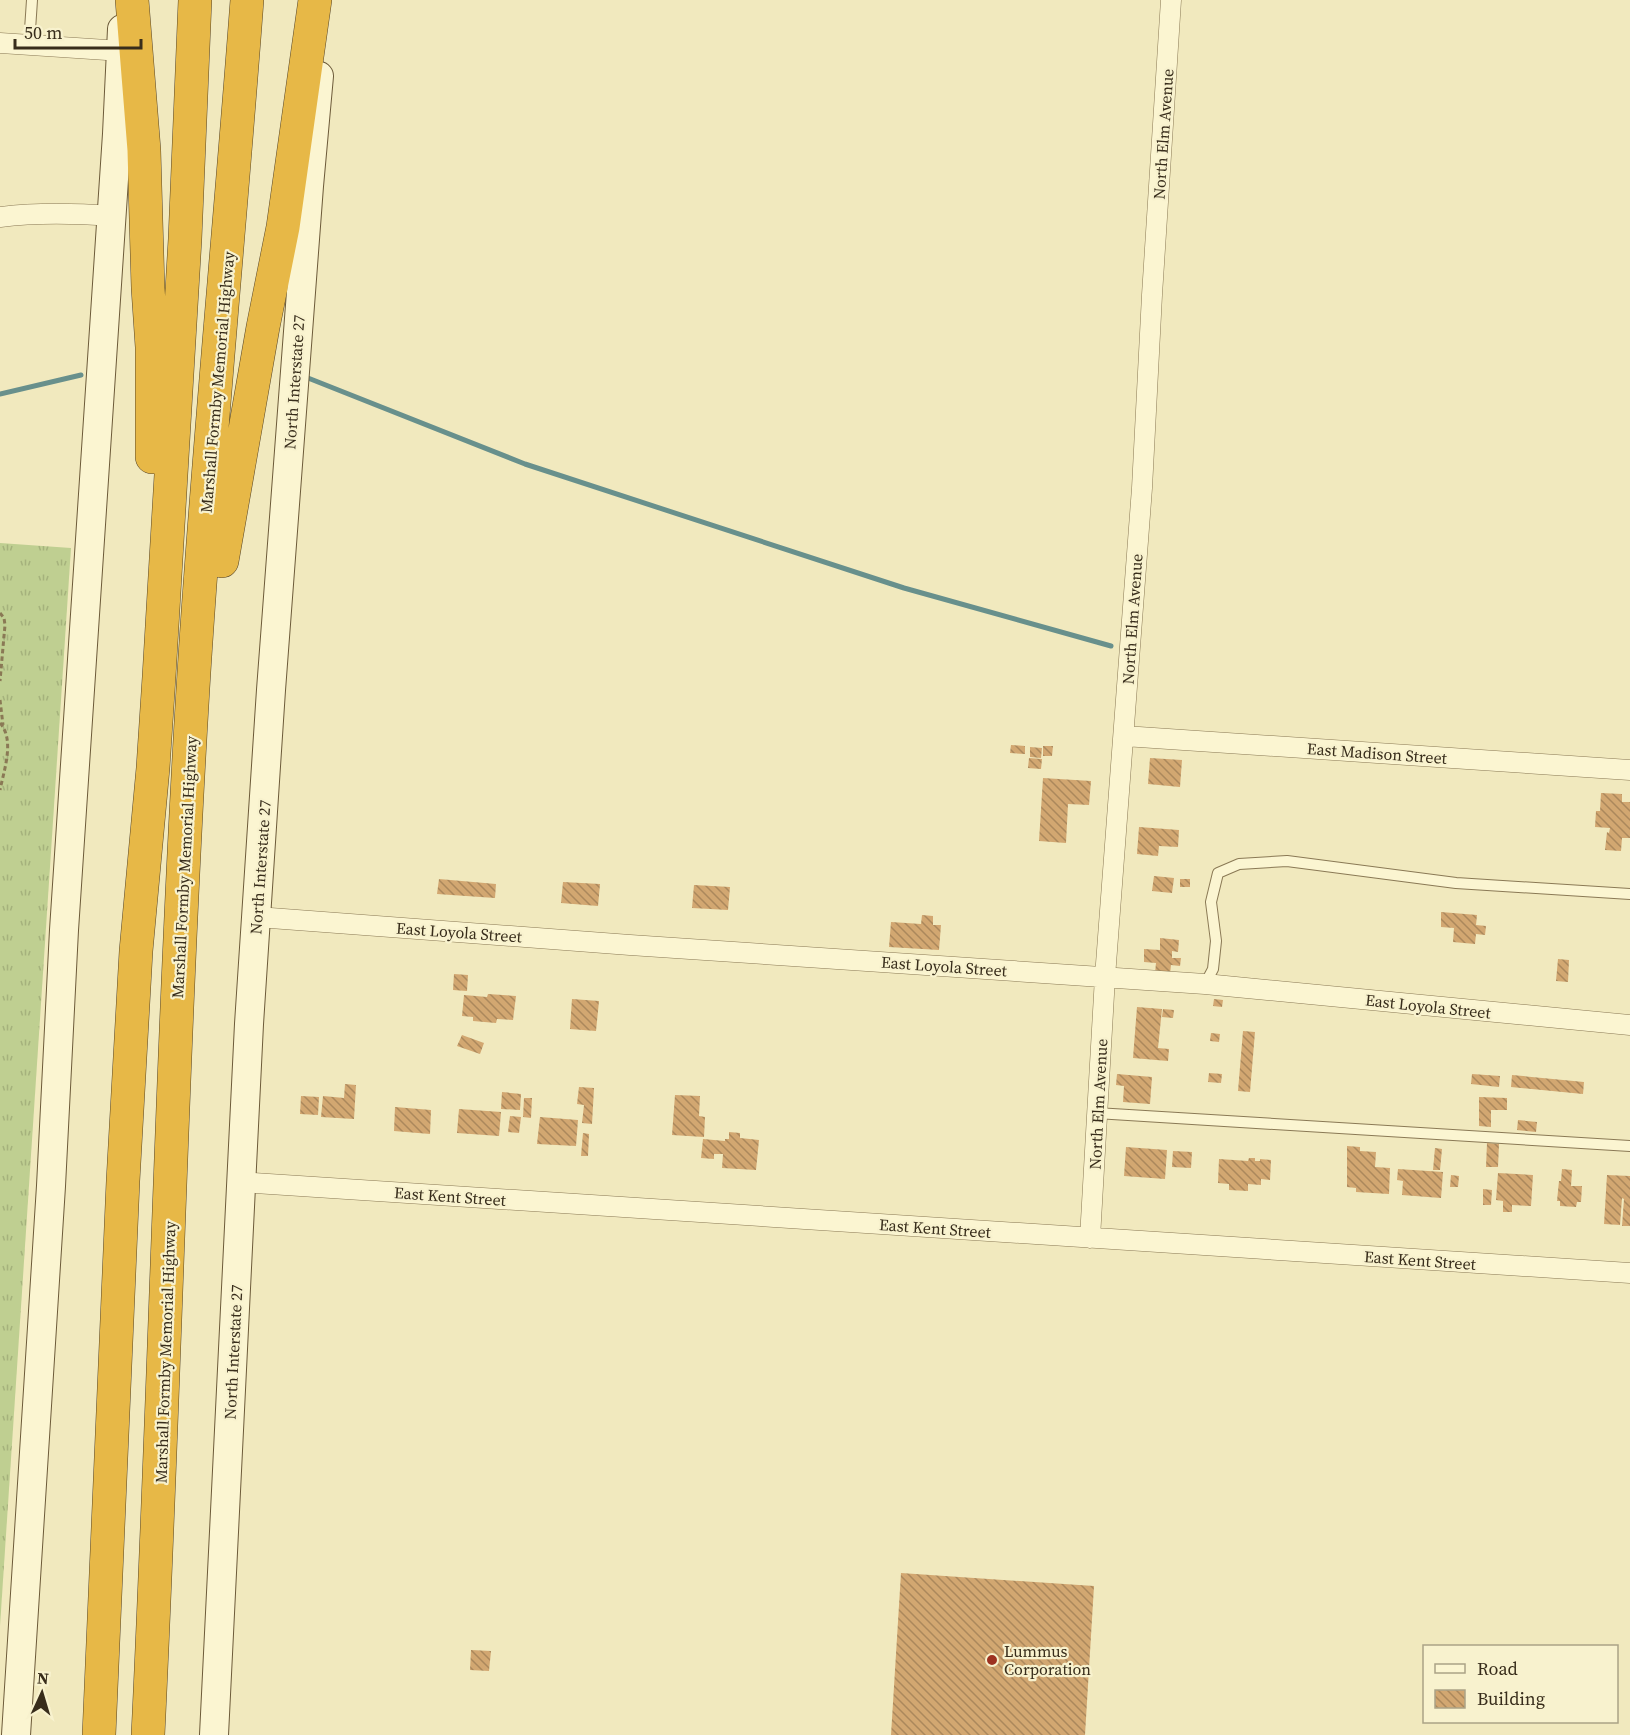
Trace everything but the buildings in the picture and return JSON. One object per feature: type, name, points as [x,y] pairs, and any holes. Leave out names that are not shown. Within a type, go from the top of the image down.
[{"type":"highway","points":[[132,0],[144,150],[147,288],[152,347],[152,482],[141,658],[133,857],[138,918]]},
{"type":"highway","points":[[99,1735],[117,1305],[138,918],[153,768],[158,688],[185,239],[195,0]]},
{"type":"highway","name":"Marshall Formby Memorial Highway","points":[[148,1735],[180,936],[193,685],[248,0]]},
{"type":"highway","points":[[193,685],[213,613],[263,327],[283,227],[315,0]]},
{"type":"highway","points":[[158,1518],[160,1735]]},
{"type":"highway","points":[[92,1735],[100,1700]]},
{"type":"main road","points":[[16,1735],[51,1186],[64,930],[112,216],[122,51],[122,0]]},
{"type":"main road","name":"North Interstate 27","points":[[214,1735],[240,1182],[271,690],[309,186],[327,0]]},
{"type":"street","name":"North Elm Avenue","points":[[1090,1238],[1105,977],[1142,489],[1171,0]]},
{"type":"street","points":[[0,43],[122,51]]},
{"type":"street","points":[[0,217],[30,213],[112,216]]},
{"type":"street","name":"East Madison Street","points":[[1124,736],[1630,770]]},
{"type":"street","name":"East Loyola Street","points":[[257,917],[641,946],[1205,984],[1630,1025]]},
{"type":"street","name":"East Kent Street","points":[[240,1182],[1630,1274]]},
{"type":"lane","points":[[29,45],[32,0]]},
{"type":"lane","points":[[1205,984],[1213,969],[1216,941],[1211,902],[1218,873],[1239,864],[1287,861],[1456,883],[1630,894]]},
{"type":"lane","points":[[1096,1113],[1630,1146]]},
{"type":"path","points":[[0,613],[5,625],[0,681]]},
{"type":"path","points":[[0,700],[2,725],[8,742],[0,790]]},
{"type":"green space","points":[[0,543],[71,548],[0,1626]]},
{"type":"waterway","points":[[0,394],[81,375]]},
{"type":"waterway","points":[[308,378],[525,464],[904,588],[1111,646]]},
{"type":"place","name":"Lummus Corporation","points":[[992,1660]]}]
